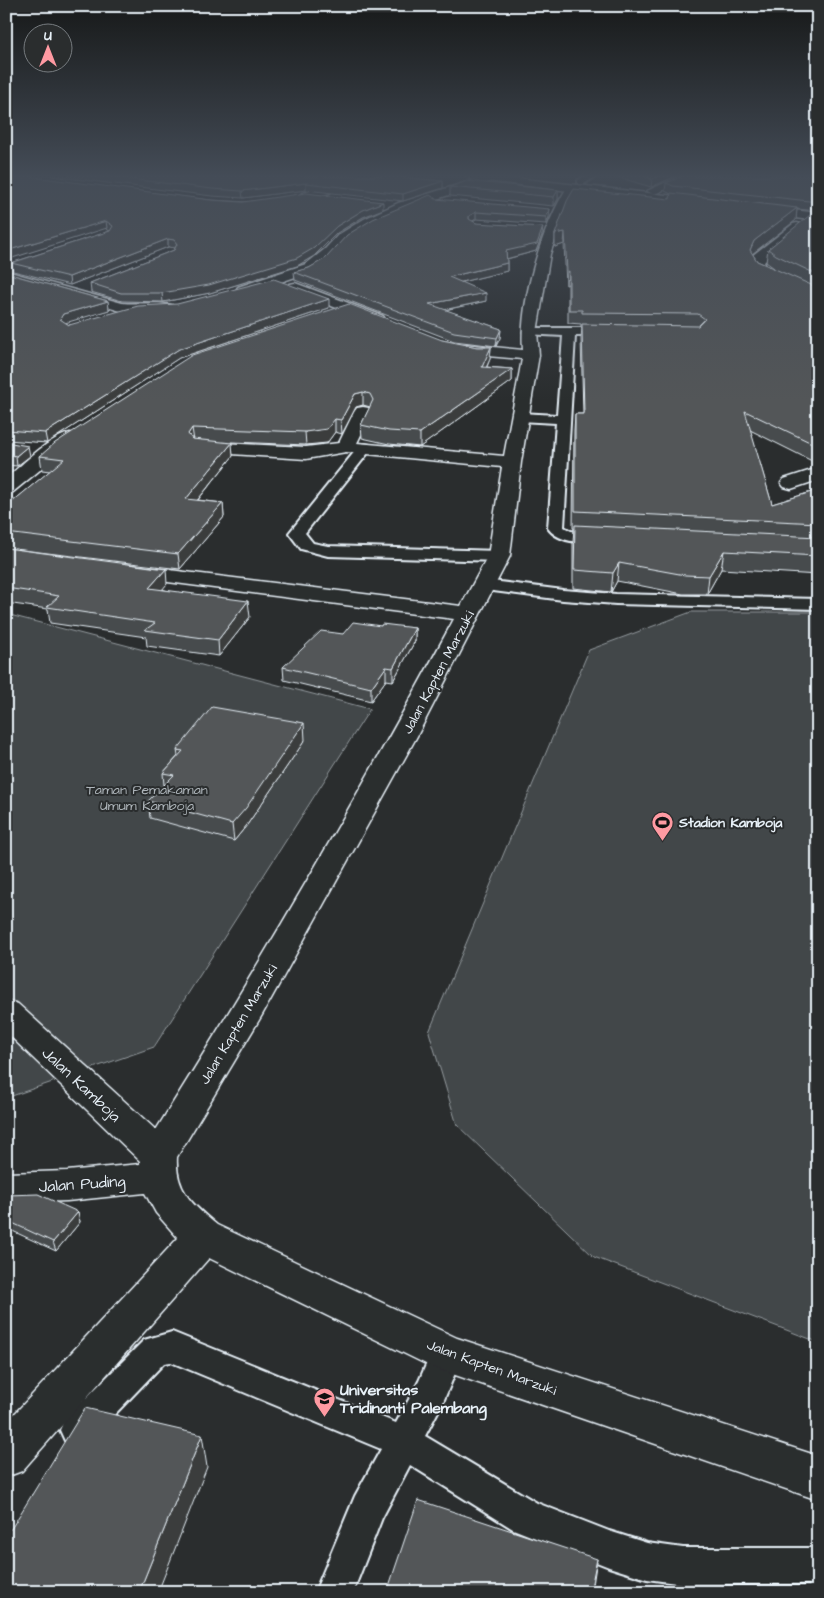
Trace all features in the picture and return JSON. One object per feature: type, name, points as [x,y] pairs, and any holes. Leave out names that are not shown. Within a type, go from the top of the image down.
[{"type":"main road","points":[[230,293],[276,280],[316,264],[331,251]]},
{"type":"main road","name":"Jalan Kapten Marzuki","points":[[544,251],[499,556],[375,787],[158,1167],[164,1194],[177,1214],[203,1237],[447,1354],[818,1478]]},
{"type":"main road","points":[[768,251],[758,258],[757,262],[761,269],[818,297]]},
{"type":"main road","points":[[6,275],[121,307],[138,309],[183,306]]},
{"type":"main road","points":[[6,283],[24,279]]},
{"type":"main road","points":[[276,280],[395,326]]},
{"type":"main road","points":[[71,292],[89,285]]},
{"type":"main road","points":[[323,317],[350,308]]},
{"type":"main road","points":[[109,317],[138,309]]},
{"type":"main road","points":[[440,344],[456,349],[477,352],[530,343]]},
{"type":"main road","points":[[346,447],[363,412]]},
{"type":"main road","points":[[6,488],[50,451],[82,430]]},
{"type":"main road","points":[[200,447],[306,453],[346,447],[512,462]]},
{"type":"main road","points":[[24,448],[50,451]]},
{"type":"main road","points":[[791,482],[818,474]]},
{"type":"main road","points":[[105,568],[469,614]]},
{"type":"main road","name":"Jalan Kamboja","points":[[6,1012],[158,1167]]},
{"type":"main road","name":"Jalan Puding","points":[[6,1188],[67,1186],[158,1167]]},
{"type":"main road","points":[[6,1456],[203,1237]]},
{"type":"lane","points":[[568,332],[556,528],[561,533],[568,535],[614,538]]},
{"type":"lane","points":[[530,343],[568,332],[598,333]]},
{"type":"lane","points":[[520,417],[563,419]]},
{"type":"lane","points":[[365,448],[297,533],[306,546],[328,551],[499,556]]},
{"type":"lane","points":[[484,585],[563,595],[616,599],[818,604]]},
{"type":"lane","points":[[61,1456],[76,1431],[155,1350],[172,1347],[403,1442],[526,1516],[578,1538],[647,1560],[683,1566],[818,1566]]},
{"type":"lane","points":[[334,1592],[368,1508],[431,1391],[447,1354]]},
{"type":"green space","name":"Stadion Kamboja","points":[[691,612],[818,612],[818,1342],[594,1257],[457,1125],[429,1032],[589,650]]},
{"type":"green space","name":"Taman Pemakaman Umum Kamboja","points":[[6,614],[370,709],[154,1047],[6,1098]]},
{"type":"building","points":[[49,251],[138,251],[69,277],[11,263]]},
{"type":"building","points":[[173,251],[310,251],[297,258],[209,285],[162,293],[121,293],[90,283]]},
{"type":"building","points":[[333,251],[508,251],[506,251],[507,263],[449,277],[486,293],[429,304],[501,329],[497,338],[454,332],[294,272],[309,268],[326,258]]},
{"type":"building","points":[[566,251],[750,251],[757,261],[818,288],[818,446],[745,411],[772,504],[818,490],[818,523],[575,511],[575,414],[584,414],[582,324],[698,326],[705,319],[698,314],[582,313],[582,310],[569,310],[569,271],[567,272]]},
{"type":"building","points":[[770,251],[818,251],[818,275]]},
{"type":"building","points":[[6,273],[108,301],[63,314],[60,319],[69,325],[138,306],[177,304],[274,279],[329,299],[179,349],[45,433],[6,430]]},
{"type":"building","points":[[349,304],[442,340],[477,347],[491,347],[482,367],[512,369],[420,433],[389,431],[361,425],[373,400],[370,394],[363,392],[355,394],[341,420],[335,419],[327,429],[305,432],[192,428],[188,434],[192,439],[232,443],[186,499],[223,503],[178,554],[6,533],[6,507],[64,459],[40,456],[55,443],[192,355]]},
{"type":"building","points":[[6,442],[28,446],[16,456],[6,454]]},
{"type":"building","points":[[575,525],[818,537],[818,556],[724,551],[709,576],[685,575],[619,563],[613,573],[574,570]]},
{"type":"building","points":[[6,548],[166,569],[149,588],[248,601],[218,640],[145,630],[155,623],[47,607],[59,596],[6,588]]},
{"type":"building","points":[[353,622],[415,628],[393,668],[386,667],[371,688],[283,667],[321,631],[343,634]]},
{"type":"building","points":[[212,707],[304,723],[246,808],[232,824],[148,801],[174,775],[163,773],[183,751],[177,750]]},
{"type":"building","points":[[38,1194],[78,1212],[53,1242],[6,1220],[7,1195]]},
{"type":"building","points":[[85,1408],[202,1435],[139,1592],[6,1592],[6,1530],[11,1529]]},
{"type":"building","points":[[418,1500],[597,1559],[590,1592],[387,1592]]},
{"type":"place","name":"Stadion Kamboja","points":[[663,841]]},
{"type":"place","name":"Universitas Tridinanti Palembang","points":[[324,1417]]}]
